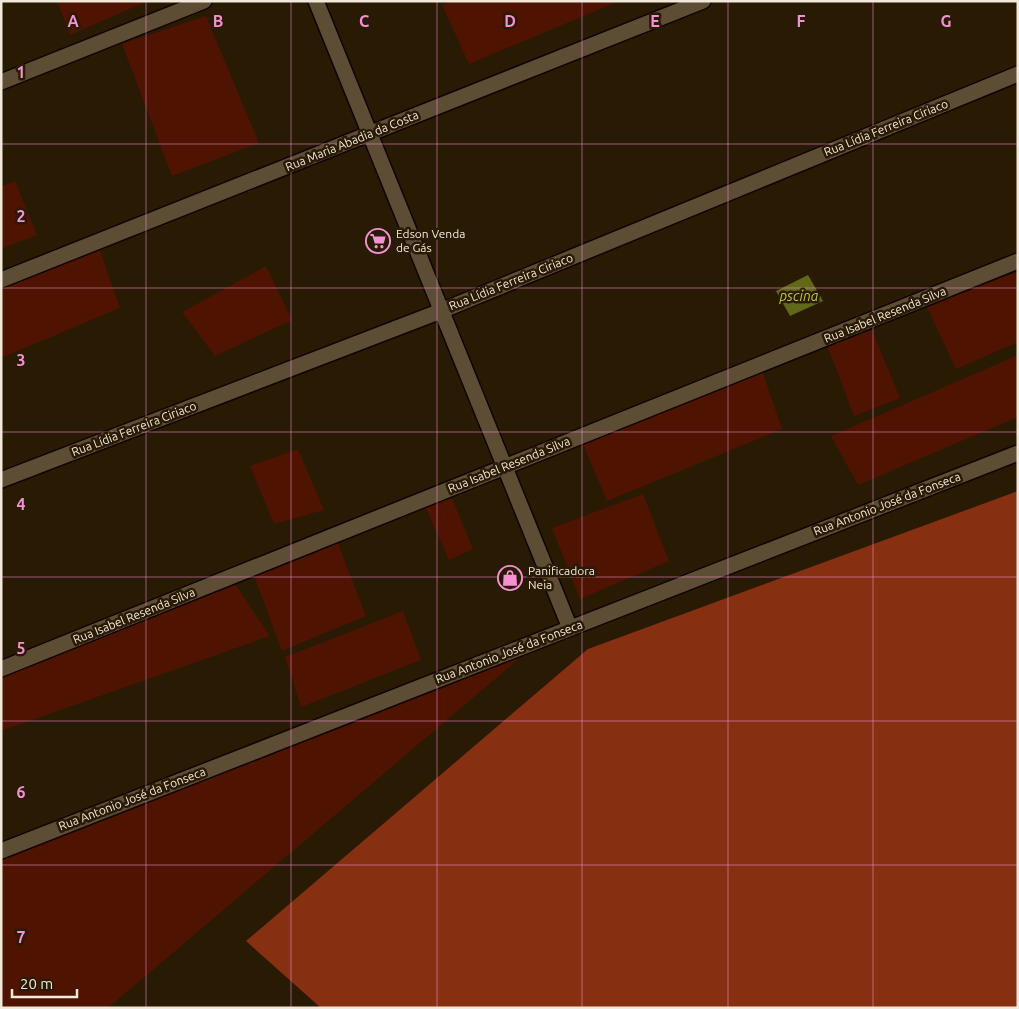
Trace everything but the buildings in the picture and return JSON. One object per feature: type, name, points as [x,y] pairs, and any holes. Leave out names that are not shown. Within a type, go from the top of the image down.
[{"type":"street","points":[[1,82],[204,1]]},
{"type":"street","points":[[316,1],[570,628]]},
{"type":"street","name":"Rua Maria Abadia da Costa","points":[[1,280],[703,1]]},
{"type":"street","name":"Rua Lídia Ferreira Ciriaco","points":[[1,480],[441,311],[1018,74]]},
{"type":"street","name":"Rua Isabel Resenda Silva","points":[[1,669],[1018,262]]},
{"type":"street","name":"Rua Antonio José da Fonseca","points":[[1,851],[1018,453]]},
{"type":"shaded area","points":[[57,1],[148,1],[70,35]]},
{"type":"shaded area","points":[[451,1],[617,2],[469,64],[442,5]]},
{"type":"shaded area","points":[[206,16],[259,143],[172,176],[122,44]]},
{"type":"shaded area","points":[[15,181],[37,235],[1,249],[1,187]]},
{"type":"shaded area","points":[[99,248],[120,308],[1,358],[1,284]]},
{"type":"shaded area","points":[[266,266],[292,320],[215,356],[182,312]]},
{"type":"shaded area","points":[[1018,272],[1018,342],[956,369],[926,305]]},
{"type":"shaded area","points":[[872,330],[900,398],[854,416],[827,345]]},
{"type":"shaded area","points":[[1018,355],[1018,417],[858,485],[831,436]]},
{"type":"shaded area","points":[[762,370],[782,429],[607,501],[582,442]]},
{"type":"shaded area","points":[[298,449],[324,510],[274,524],[250,466]]},
{"type":"shaded area","points":[[1018,491],[1018,1008],[321,1008],[246,941],[588,649]]},
{"type":"shaded area","points":[[643,494],[669,561],[580,599],[552,528]]},
{"type":"shaded area","points":[[451,496],[473,549],[449,560],[425,506]]},
{"type":"shaded area","points":[[337,541],[366,616],[282,651],[253,573]]},
{"type":"shaded area","points":[[235,584],[270,636],[1,731],[1,677]]},
{"type":"shaded area","points":[[403,611],[421,660],[301,707],[285,657]]},
{"type":"shaded area","points":[[521,657],[108,1008],[1,1008],[1,859],[258,757]]},
{"type":"water","name":"pscina","points":[[808,275],[823,301],[790,316],[776,291]]},
{"type":"place","name":"Edson Venda de Gás","points":[[378,241]]},
{"type":"place","name":"Panificadora Neia","points":[[510,578]]}]
